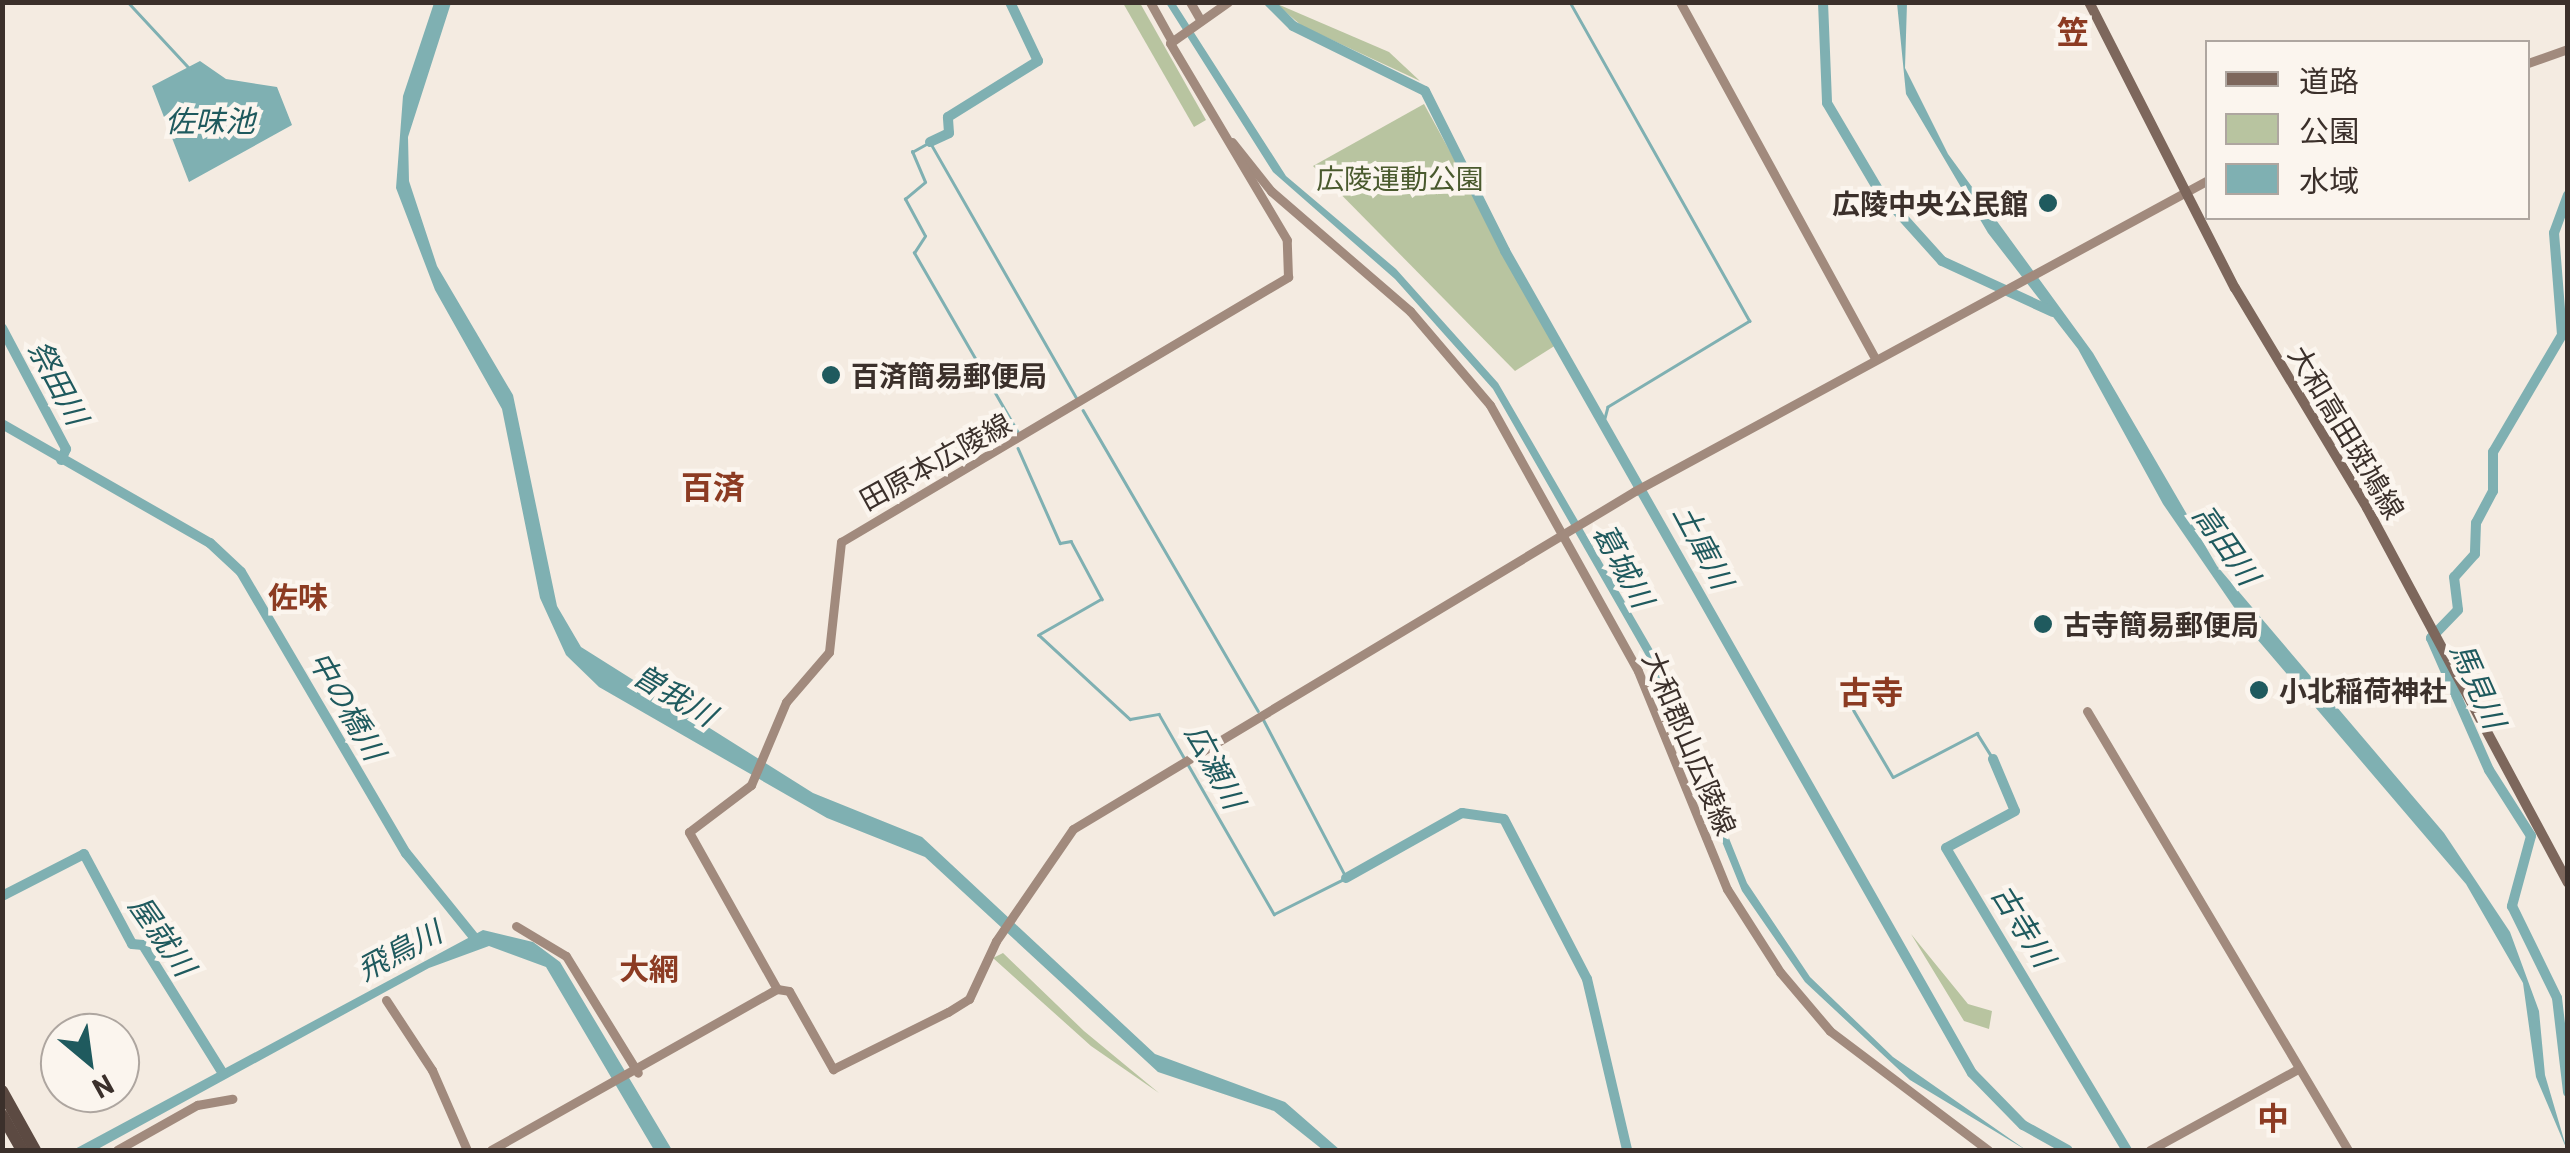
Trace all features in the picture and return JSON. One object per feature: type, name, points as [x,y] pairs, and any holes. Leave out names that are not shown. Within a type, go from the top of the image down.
[{"type":"highway","points":[[2,1093],[35,1150]]},
{"type":"highway","points":[[2,1116],[22,1150]]},
{"type":"main road","name":"大和高田斑鳩線","points":[[2089,2],[2186,191],[2436,632],[2568,883]]},
{"type":"street","name":"田原本広陵線","points":[[777,989],[689,832],[751,785],[786,702],[834,641],[842,542],[1288,276],[1288,240],[1150,2]]},
{"type":"street","points":[[1190,2],[1198,20]]},
{"type":"street","points":[[1172,37],[1228,2]]},
{"type":"street","points":[[1680,2],[1874,356]]},
{"type":"street","points":[[2530,62],[2568,49]]},
{"type":"street","name":"大和郡山広陵線","points":[[1230,140],[1270,191],[1388,289],[1466,375],[1651,696],[1752,934],[1830,1031],[1988,1150]]},
{"type":"street","points":[[491,1150],[637,1074],[777,989],[789,991],[833,1069],[970,998],[996,941],[1074,828],[1262,719],[1592,516],[1874,356],[2205,182]]},
{"type":"street","points":[[2087,711],[2296,1070],[2348,1150]]},
{"type":"street","points":[[516,926],[566,956],[637,1074]]},
{"type":"street","points":[[386,1000],[432,1070],[467,1150]]},
{"type":"street","points":[[2150,1150],[2296,1070]]},
{"type":"street","points":[[117,1150],[197,1105],[232,1099]]},
{"type":"green space","points":[[1123,3],[1140,3],[1206,120],[1194,127]]},
{"type":"green space","points":[[1275,3],[1389,52],[1420,81],[1302,26]]},
{"type":"green space","name":"広陵運動公園","points":[[1424,104],[1556,345],[1515,371],[1313,166]]},
{"type":"green space","points":[[1911,934],[1968,1004],[1992,1011],[1989,1029],[1964,1021]]},
{"type":"green space","points":[[1003,953],[1084,1031],[1159,1093],[1091,1046],[993,958]]},
{"type":"water","points":[[434,3],[451,3],[408,137],[409,181],[437,266],[513,395],[557,606],[581,647],[813,793],[922,837],[1155,1054],[1285,1102],[1340,1150],[1323,1150],[1274,1111],[1158,1072],[925,857],[827,818],[599,687],[566,655],[540,598],[502,409],[435,290],[396,188],[403,96]]},
{"type":"water","points":[[1166,3],[1175,3],[1286,176],[1396,269],[1498,383],[1654,652],[1747,883],[1810,977],[1893,1057],[2026,1150],[1910,1080],[1805,982],[1742,891],[1649,661],[1493,389],[1395,279],[1273,172]]},
{"type":"water","points":[[1897,3],[1907,3],[1905,68],[1948,154],[2093,353],[2217,566],[2444,833],[2510,932],[2539,1011],[2545,1075],[2567,1150],[2536,1077],[2523,983],[2466,884],[2251,632],[2163,504],[2078,349],[1988,233],[1906,94]]},
{"type":"water","name":"佐味池","points":[[200,61],[226,79],[277,87],[292,125],[189,182],[152,86]]},
{"type":"water","points":[[483,930],[533,942],[560,962],[672,1150],[654,1150],[546,967],[489,946],[429,968],[96,1150],[73,1150]]},
{"type":"waterway","points":[[128,2],[190,69]]},
{"type":"waterway","name":"広瀬川","points":[[930,142],[949,133],[948,117],[1038,61],[1010,2]]},
{"type":"waterway","name":"土庫川","points":[[1269,2],[1293,26],[1425,91],[1505,251],[1972,1073],[2023,1125],[2068,1150]]},
{"type":"waterway","points":[[1570,2],[1750,321],[1608,407],[1605,418]]},
{"type":"waterway","points":[[1823,2],[1827,103],[1879,191],[1942,261],[2053,312]]},
{"type":"waterway","name":"広瀬川","points":[[1018,433],[914,253],[925,236],[905,199],[925,182],[912,152],[930,142],[1076,397]]},
{"type":"waterway","name":"馬見川","points":[[2568,195],[2554,233],[2562,335],[2493,452],[2493,491],[2476,523],[2475,554],[2454,577],[2458,610],[2431,638],[2489,770],[2531,836],[2512,906],[2557,998],[2568,1092]]},
{"type":"waterway","name":"祭田川","points":[[2,328],[66,449],[61,460]]},
{"type":"waterway","name":"広瀬川","points":[[1083,410],[1258,711]]},
{"type":"waterway","name":"中の橋川","points":[[2,424],[210,543],[241,572],[406,853],[477,941]]},
{"type":"waterway","name":"広瀬川","points":[[1018,448],[1060,543],[1071,541],[1102,599],[1039,635],[1130,719],[1159,714],[1274,914],[1346,878],[1262,718]]},
{"type":"waterway","points":[[1844,694],[1893,777],[1977,733],[1993,759]]},
{"type":"waterway","name":"古寺川","points":[[1993,759],[2015,811],[1946,848],[2127,1150]]},
{"type":"waterway","name":"広瀬川","points":[[1346,878],[1462,813],[1504,819],[1587,979],[1627,1150]]},
{"type":"waterway","name":"屋就川","points":[[2,896],[84,854],[132,944],[143,945],[222,1072]]},
{"type":"place","name":"広陵中央公民館","points":[[2048,203]]},
{"type":"place","name":"百済簡易郵便局","points":[[831,375]]},
{"type":"place","name":"古寺簡易郵便局","points":[[2043,624]]},
{"type":"place","name":"小北稲荷神社","points":[[2259,690]]},
{"type":"district","name":"笠","points":[[2073,31]]},
{"type":"district","name":"百済","points":[[713,486]]},
{"type":"district","name":"佐味","points":[[298,596]]},
{"type":"district","name":"古寺","points":[[1871,691]]},
{"type":"district","name":"大網","points":[[649,968]]},
{"type":"district","name":"中","points":[[2273,1117]]},
{"type":"water label","name":"高田川","points":[[2227,544]]},
{"type":"water label","name":"葛城川","points":[[1624,565]]},
{"type":"water label","name":"曽我川","points":[[675,694]]},
{"type":"water label","name":"飛鳥川","points":[[399,950]]}]
